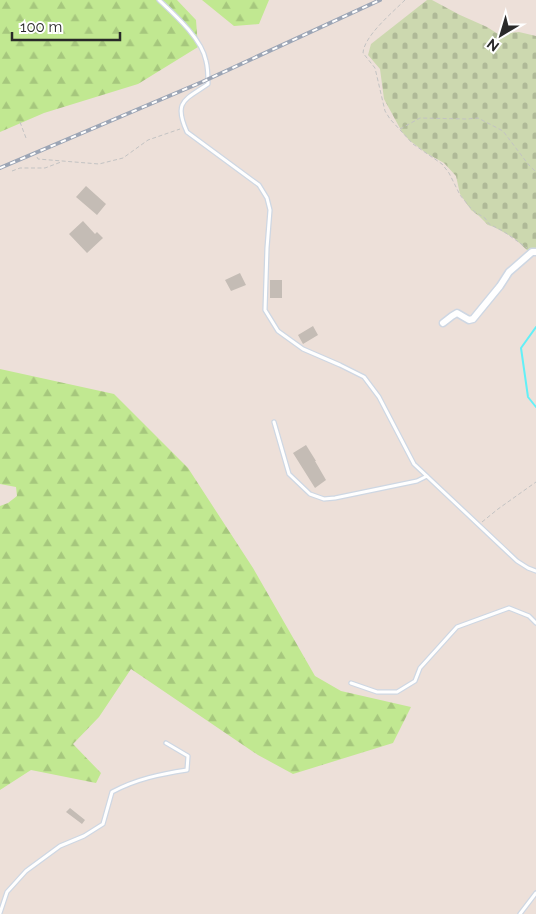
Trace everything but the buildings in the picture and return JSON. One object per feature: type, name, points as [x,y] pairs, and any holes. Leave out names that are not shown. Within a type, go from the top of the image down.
[{"type":"street","points":[[443,323],[457,313],[469,320],[473,319],[509,272],[534,252]]},
{"type":"lane","points":[[159,0],[177,17],[199,44],[206,60],[208,84],[184,101],[181,110],[182,121],[187,132],[259,185],[267,198],[270,210],[265,310],[278,331],[303,350],[364,377],[379,397],[414,464],[517,561],[528,568],[536,570]]},
{"type":"lane","points":[[274,422],[289,474],[310,494],[324,499],[418,481],[427,476]]},
{"type":"lane","points":[[351,683],[378,692],[397,692],[414,681],[420,668],[457,627],[508,608],[529,616],[536,623]]},
{"type":"lane","points":[[0,913],[7,892],[26,871],[60,846],[84,836],[102,824],[112,792],[150,776],[188,770],[188,756],[166,743]]},
{"type":"lane","points":[[520,914],[536,893]]},
{"type":"path","points":[[406,0],[376,28],[364,47],[363,53],[375,68],[385,111],[390,120],[413,144],[442,164],[449,173],[460,195],[475,212],[485,218],[489,224],[534,252]]},
{"type":"path","points":[[399,130],[420,118],[478,118],[503,131],[536,172]]},
{"type":"path","points":[[20,122],[26,138]]},
{"type":"path","points":[[37,157],[38,159],[99,164],[123,158],[148,140],[185,127]]},
{"type":"path","points":[[12,171],[20,168],[45,168],[62,161]]},
{"type":"path","points":[[478,525],[536,482]]},
{"type":"green space","points":[[0,0],[177,0],[196,20],[198,47],[138,84],[44,113],[0,132]]},
{"type":"green space","points":[[202,0],[269,0],[259,24],[234,26]]},
{"type":"green space","points":[[427,0],[432,0],[498,34],[519,32],[536,36],[536,255],[529,252],[514,238],[488,225],[471,210],[460,194],[456,176],[444,163],[426,153],[409,140],[402,132],[384,99],[380,69],[368,55],[371,44]]},
{"type":"green space","points":[[0,369],[114,394],[188,468],[253,568],[315,676],[341,691],[411,707],[393,743],[293,774],[258,755],[131,669],[99,717],[73,744],[101,773],[96,783],[31,770],[0,790],[0,506],[17,496],[16,487],[0,484]]},
{"type":"waterway","points":[[536,327],[521,348],[528,397],[536,407]]},
{"type":"railway","points":[[0,168],[202,82],[380,0]]}]
